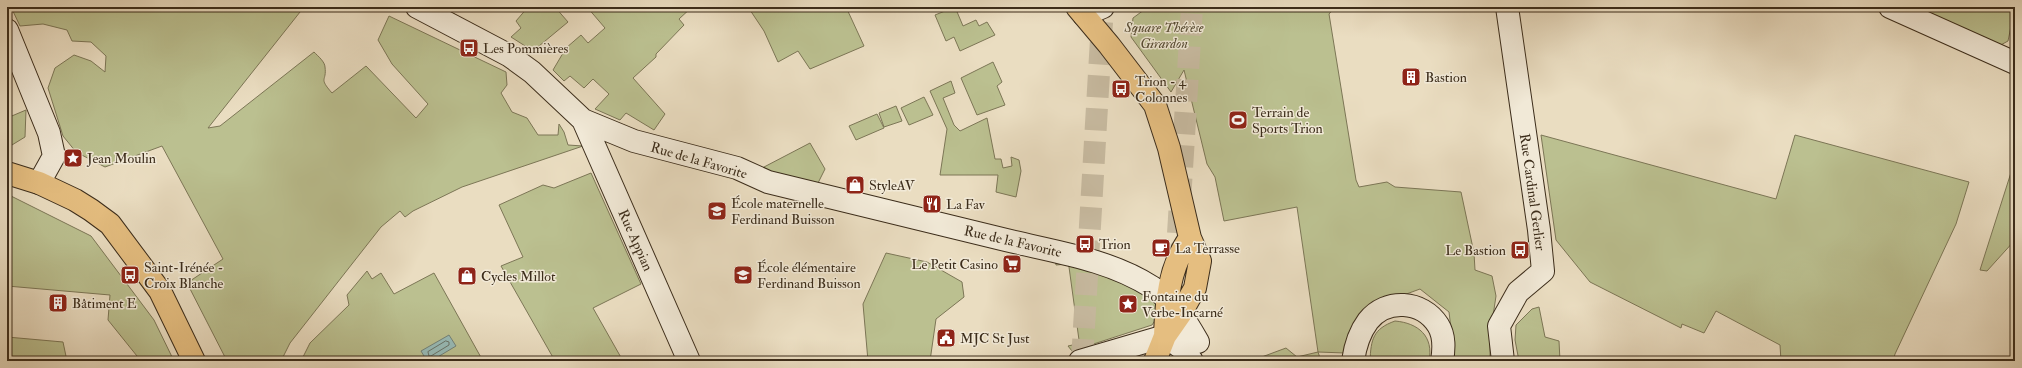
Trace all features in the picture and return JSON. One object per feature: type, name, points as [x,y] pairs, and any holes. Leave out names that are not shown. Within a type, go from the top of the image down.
[{"type":"main road","points":[[1088,10],[1154,105],[1169,148],[1190,238],[1200,261],[1195,288],[1181,313],[1165,336],[1155,361]]},
{"type":"main road","points":[[7,173],[39,183],[92,210],[110,224],[160,291],[194,361]]},
{"type":"main road","points":[[1165,336],[1159,292],[1182,249],[1190,238]]},
{"type":"street","name":"Rue de la Favorite","points":[[417,7],[510,56],[532,72],[583,120],[623,137],[737,168],[768,182],[1080,257],[1105,265],[1159,292]]},
{"type":"street","name":"Rue Cardinal Gerlier","points":[[1503,361],[1499,326],[1518,292],[1543,271],[1539,230],[1507,7]]},
{"type":"street","points":[[1890,7],[2015,63]]},
{"type":"street","points":[[7,30],[49,133],[54,156],[39,183]]},
{"type":"street","name":"Rue Appian","points":[[583,120],[689,361]]},
{"type":"street","points":[[1195,288],[1197,355]]},
{"type":"street","points":[[1159,292],[1181,313],[1197,355]]},
{"type":"street","points":[[1352,361],[1355,346],[1367,322],[1377,312],[1390,306],[1404,304],[1418,308],[1430,315],[1439,326],[1443,339],[1442,361]]},
{"type":"street","points":[[1080,361],[1165,336],[1183,349],[1197,355]]},
{"type":"green space","points":[[11,7],[304,7],[208,128],[220,126],[314,52],[325,65],[324,82],[332,93],[366,66],[416,118],[428,104],[392,64],[378,40],[389,16],[506,72],[507,85],[501,93],[512,112],[527,118],[538,135],[558,135],[559,124],[564,132],[568,145],[583,146],[462,187],[413,211],[405,217],[400,211],[381,227],[290,343],[281,361],[227,361],[187,283],[223,259],[162,146],[105,167],[76,152],[63,136],[48,88],[55,68],[74,55],[91,61],[105,72],[106,56],[91,42],[72,41],[67,30],[43,24],[20,26]]},
{"type":"green space","points":[[528,7],[555,7],[568,22],[533,51],[511,37],[521,28],[516,21]]},
{"type":"green space","points":[[587,7],[692,7],[679,19],[684,25],[656,54],[656,57],[633,78],[665,114],[654,130],[626,113],[620,120],[595,109],[609,94],[593,79],[584,88],[570,76],[564,81],[553,70],[566,48],[581,35],[588,43],[605,28]]},
{"type":"green space","points":[[748,7],[846,7],[864,46],[810,69],[798,51],[778,62],[764,31]]},
{"type":"green space","points":[[955,7],[963,26],[976,20],[979,26],[987,22],[995,35],[960,51],[954,37],[946,41],[935,15]]},
{"type":"green space","name":"Square Thérèse Girardon","points":[[1148,7],[1335,7],[1329,14],[1356,180],[1359,187],[1387,182],[1395,187],[1461,192],[1474,253],[1475,270],[1492,276],[1496,296],[1490,336],[1490,361],[1455,361],[1449,312],[1420,289],[1390,300],[1345,353],[1318,352],[1297,207],[1224,221],[1215,177],[1207,164],[1184,70],[1171,92],[1131,37],[1133,18]]},
{"type":"green space","points":[[1910,7],[2015,7],[2008,41],[1997,47]]},
{"type":"green space","points":[[993,62],[1002,82],[997,86],[1005,105],[977,115],[961,78]]},
{"type":"green space","points":[[951,81],[955,93],[943,98],[954,125],[960,131],[987,118],[995,159],[1001,159],[1003,168],[1012,166],[1011,157],[1019,160],[1021,171],[1016,197],[996,192],[998,175],[940,175],[947,129],[930,91]]},
{"type":"green space","points":[[924,97],[933,115],[909,125],[901,108]]},
{"type":"green space","points":[[896,106],[902,121],[884,127],[879,113]]},
{"type":"green space","points":[[26,110],[25,137],[7,148],[7,118]]},
{"type":"green space","points":[[877,114],[884,128],[856,140],[849,126]]},
{"type":"green space","points":[[1541,135],[1776,199],[1795,135],[1969,182],[1956,224],[1893,361],[1781,361],[1780,345],[1716,311],[1704,333],[1682,324],[1681,328],[1590,282],[1556,240]]},
{"type":"green space","points":[[810,143],[825,169],[818,183],[767,171],[764,167]]},
{"type":"green space","points":[[2015,160],[2015,240],[1987,271],[1980,270]]},
{"type":"green space","points":[[591,173],[641,284],[593,308],[623,361],[555,361],[501,266],[523,257],[499,205],[543,185],[554,188]]},
{"type":"green space","points":[[7,194],[91,236],[154,320],[174,361],[141,361],[108,320],[110,295],[7,286]]},
{"type":"green space","points":[[886,253],[927,262],[962,282],[964,297],[936,319],[930,361],[868,361],[863,304]]},
{"type":"green space","points":[[1055,259],[1137,286],[1156,303],[1156,319],[1152,325],[1072,351],[1068,346],[1077,344],[1079,340],[1069,267],[1067,264],[1056,265]]},
{"type":"green space","points":[[367,271],[372,279],[381,273],[394,294],[434,273],[483,361],[301,361],[310,343],[349,305],[347,295]]},
{"type":"green space","points":[[1539,307],[1545,337],[1559,341],[1560,361],[1519,361],[1515,340],[1516,325],[1532,309]]},
{"type":"green space","points":[[1395,321],[1411,325],[1422,332],[1427,338],[1429,344],[1429,361],[1370,361],[1371,347],[1378,331]]},
{"type":"green space","points":[[7,337],[63,342],[67,361],[7,361]]},
{"type":"green space","points":[[1286,348],[1297,357],[1318,352],[1321,361],[1251,361]]},
{"type":"water","points":[[449,335],[456,346],[431,361],[427,361],[421,351]]},
{"type":"tunnel","points":[[1176,266],[1192,7]]},
{"type":"tunnel","points":[[1082,361],[1102,22]]},
{"type":"tunnel","points":[[1170,361],[1172,324]]},
{"type":"place","name":"Les Pommières","points":[[469,48]]},
{"type":"place","name":"Bastion","points":[[1411,77]]},
{"type":"place","name":"Trion - 4 Colonnes","points":[[1121,89]]},
{"type":"place","name":"Terrain de Sports Trion","points":[[1238,120]]},
{"type":"place","name":"Jean Moulin","points":[[73,158]]},
{"type":"place","name":"StyleAV","points":[[855,185]]},
{"type":"place","name":"La Fav","points":[[932,204]]},
{"type":"place","name":"École maternelle Ferdinand Buisson","points":[[717,211]]},
{"type":"place","name":"Trion","points":[[1085,244]]},
{"type":"place","name":"La Terrasse","points":[[1161,248]]},
{"type":"place","name":"Le Bastion","points":[[1520,250]]},
{"type":"place","name":"Le Petit Casino","points":[[1012,264]]},
{"type":"place","name":"Saint-Irénée - Croix Blanche","points":[[130,275]]},
{"type":"place","name":"École élémentaire Ferdinand Buisson","points":[[743,275]]},
{"type":"place","name":"Cycles Millot","points":[[467,276]]},
{"type":"place","name":"Bâtiment E","points":[[58,303]]},
{"type":"place","name":"Fontaine du Verbe-Incarné","points":[[1128,304]]},
{"type":"place","name":"MJC St Just","points":[[946,338]]}]
